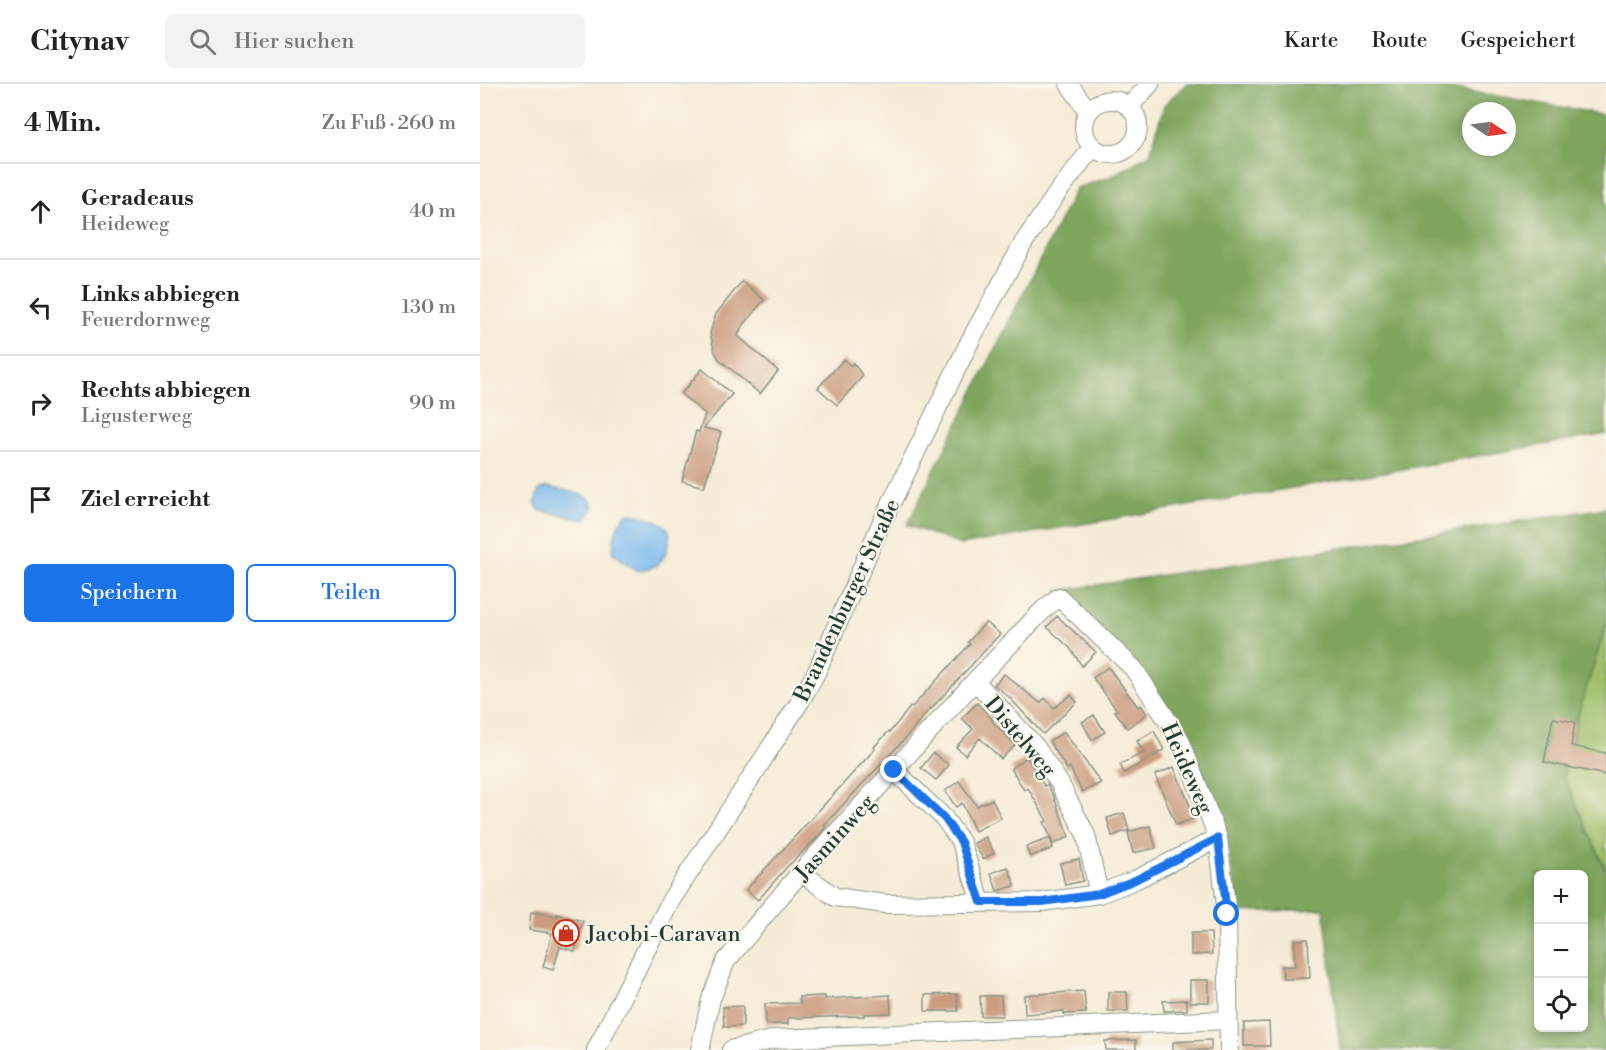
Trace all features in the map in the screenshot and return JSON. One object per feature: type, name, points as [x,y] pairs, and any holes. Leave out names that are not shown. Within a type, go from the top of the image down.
[{"type":"street","points":[[1069,84],[1088,111]]},
{"type":"street","points":[[1129,107],[1150,84]]},
{"type":"street","points":[[1113,100],[1129,107],[1138,124],[1134,142],[1119,153],[1101,153],[1092,148],[1084,134],[1083,126],[1088,111],[1103,101],[1113,100]]},
{"type":"street","name":"Brandenburger Straße","points":[[596,1050],[671,900],[801,700],[817,671],[880,526],[971,339],[1024,242],[1092,148]]},
{"type":"street","name":"Jasminweg","points":[[700,1050],[711,999],[726,962],[801,872],[975,681],[1044,609],[1059,597]]},
{"type":"street","name":"Heideweg","points":[[1059,597],[1134,669],[1180,740],[1218,838],[1227,914],[1229,1050]]},
{"type":"street","name":"Distelweg","points":[[975,681],[1035,746],[1060,784],[1086,835],[1099,894]]},
{"type":"street","points":[[894,770],[944,818],[961,842],[981,902]]},
{"type":"street","points":[[801,872],[836,897],[885,904],[1042,902],[1099,894],[1135,880],[1218,838]]},
{"type":"street","points":[[731,1050],[775,1039],[1228,1020]]},
{"type":"green space","points":[[1186,84],[1429,84],[1606,115],[1606,434],[961,545],[907,525],[1076,188],[1111,177],[1150,154],[1164,105]]},
{"type":"green space","points":[[1606,508],[1606,626],[1577,718],[1564,777],[1606,871],[1606,1050],[1340,1050],[1324,909],[1239,912],[1225,832],[1186,732],[1133,660],[1057,591]]},
{"type":"green space","points":[[1606,624],[1606,870],[1564,777],[1575,722]]},
{"type":"water","points":[[547,487],[588,498],[593,508],[588,518],[585,520],[539,510],[535,503],[539,490]]},
{"type":"water","points":[[628,513],[654,520],[667,528],[670,537],[668,548],[656,565],[638,571],[613,553],[616,531]]},
{"type":"building","points":[[742,281],[764,300],[741,328],[738,336],[778,371],[760,394],[719,359],[710,333],[716,314]]},
{"type":"building","points":[[844,359],[851,366],[853,363],[863,376],[837,405],[818,388]]},
{"type":"building","points":[[702,369],[732,394],[704,428],[721,432],[704,487],[682,481],[696,431],[699,432],[705,414],[681,394]]},
{"type":"building","points":[[1057,616],[1096,652],[1082,666],[1070,648],[1047,627]]},
{"type":"building","points":[[986,622],[1000,634],[930,708],[912,731],[824,825],[826,827],[816,839],[758,900],[746,890],[875,749],[874,747],[890,732],[911,706],[970,644],[968,642]]},
{"type":"building","points":[[1108,667],[1138,707],[1141,705],[1147,714],[1127,728],[1115,711],[1117,710],[1093,678]]},
{"type":"building","points":[[1004,674],[1040,703],[1045,698],[1054,708],[1071,695],[1077,702],[1043,734],[1009,697],[994,685]]},
{"type":"building","points":[[977,703],[1015,745],[1001,759],[980,738],[965,755],[956,747],[973,729],[962,718]]},
{"type":"building","points":[[1094,715],[1105,732],[1092,740],[1082,722]]},
{"type":"building","points":[[1553,718],[1575,722],[1571,746],[1606,753],[1606,775],[1544,762]]},
{"type":"building","points":[[1154,731],[1164,750],[1124,773],[1120,764],[1144,753],[1137,741]]},
{"type":"building","points":[[1064,732],[1101,783],[1082,792],[1070,767],[1067,769],[1049,741]]},
{"type":"building","points":[[933,753],[949,765],[936,780],[921,768]]},
{"type":"building","points":[[1027,757],[1044,786],[1047,784],[1054,797],[1069,837],[1053,844],[1044,822],[1047,821],[1028,788],[1024,790],[1011,768]]},
{"type":"building","points":[[1174,767],[1195,818],[1176,825],[1155,775]]},
{"type":"building","points":[[959,781],[977,806],[992,799],[1001,818],[975,831],[962,803],[956,807],[945,791]]},
{"type":"building","points":[[1124,813],[1129,830],[1112,836],[1107,818]]},
{"type":"building","points":[[1150,826],[1156,848],[1133,853],[1128,832]]},
{"type":"building","points":[[986,837],[994,853],[983,859],[974,843]]},
{"type":"building","points":[[1050,838],[1053,848],[1030,857],[1026,847]]},
{"type":"building","points":[[1079,859],[1083,881],[1065,885],[1060,863]]},
{"type":"building","points":[[1008,867],[1015,886],[997,891],[991,873]]},
{"type":"building","points":[[531,912],[557,916],[557,914],[583,921],[575,951],[560,947],[553,970],[543,967],[552,933],[529,930]]},
{"type":"building","points":[[1191,933],[1211,933],[1212,954],[1191,955]]},
{"type":"building","points":[[1308,939],[1310,978],[1283,979],[1282,966],[1295,966],[1294,940]]},
{"type":"building","points":[[1190,980],[1209,980],[1209,1002],[1190,1002]]},
{"type":"building","points":[[1084,991],[1086,1013],[1064,1014],[1064,1011],[1025,1014],[1024,995]]},
{"type":"building","points":[[1108,992],[1127,992],[1128,1011],[1108,1011]]},
{"type":"building","points":[[957,994],[958,1011],[925,1011],[925,995]]},
{"type":"building","points":[[890,995],[891,1013],[788,1018],[788,1024],[766,1024],[765,1004],[800,1003],[799,997],[825,996],[825,999]]},
{"type":"building","points":[[980,996],[1001,996],[1002,1016],[981,1016]]},
{"type":"building","points":[[1187,1000],[1187,1010],[1164,1011],[1163,1001]]},
{"type":"building","points":[[743,1006],[743,1026],[724,1027],[723,1007]]},
{"type":"building","points":[[1269,1022],[1270,1046],[1244,1046],[1244,1023]]},
{"type":"building","points":[[1136,1040],[1136,1050],[1106,1050],[1105,1041]]},
{"type":"building","points":[[1211,1040],[1211,1050],[1173,1050],[1173,1042]]},
{"type":"place","name":"Jacobi-Caravan","points":[[566,933]]},
{"type":"route","points":[[894,770],[944,818],[961,842],[981,902],[1042,902],[1099,894],[1135,880],[1218,838],[1227,914]]}]
